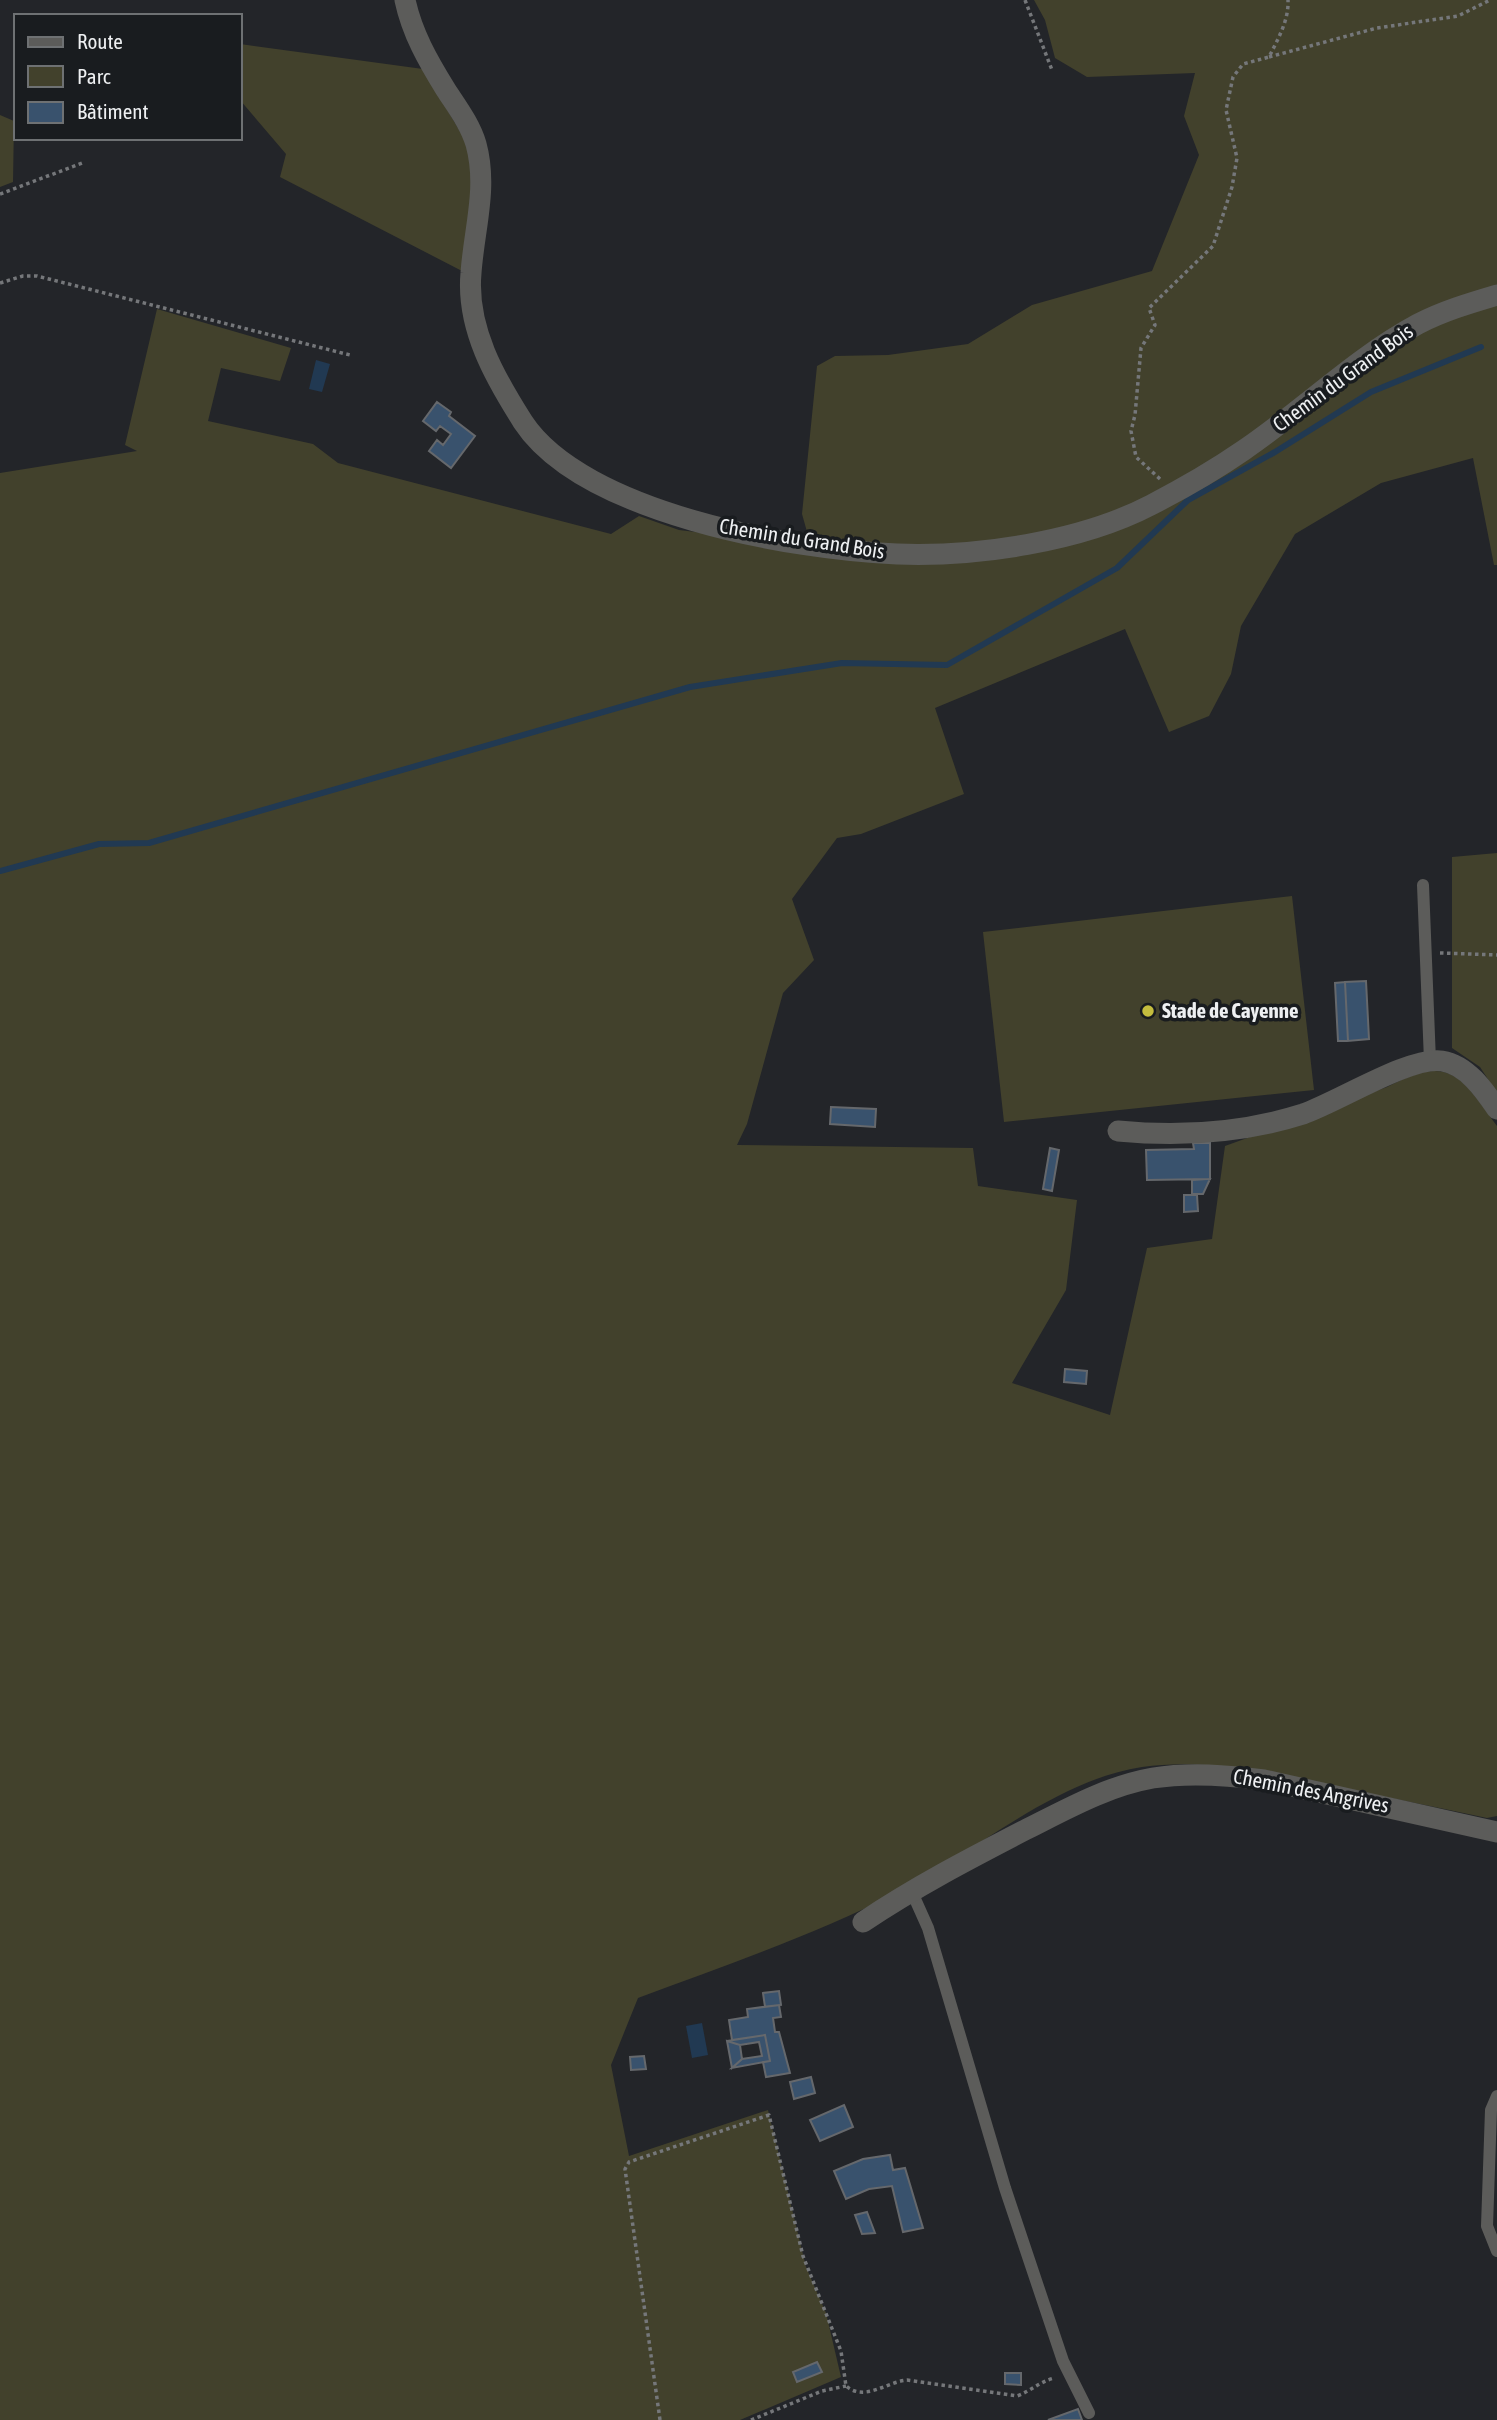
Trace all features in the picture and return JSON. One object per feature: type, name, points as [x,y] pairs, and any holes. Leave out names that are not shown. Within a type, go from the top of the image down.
[{"type":"street","name":"Chemin du Grand Bois","points":[[405,0],[423,52],[465,118],[479,155],[481,201],[470,294],[473,321],[481,343],[526,426],[545,451],[564,466],[622,498],[725,528],[799,543],[897,554],[947,553],[1060,538],[1148,506],[1243,451],[1381,346],[1419,323],[1497,295]]},
{"type":"street","points":[[1118,1131],[1182,1135],[1264,1123],[1302,1114],[1403,1069],[1430,1061],[1442,1061],[1459,1067],[1472,1078],[1497,1109]]},
{"type":"street","name":"Chemin des Angrives","points":[[863,1922],[911,1890],[1093,1796],[1150,1779],[1225,1775],[1276,1782],[1497,1832]]},
{"type":"lane","points":[[1423,885],[1430,1061]]},
{"type":"lane","points":[[911,1890],[928,1928],[1005,2188],[1070,2375],[1089,2413]]},
{"type":"lane","points":[[1497,2096],[1491,2110],[1487,2226],[1497,2251]]},
{"type":"path","points":[[1025,0],[1052,70]]},
{"type":"path","points":[[1269,57],[1282,28],[1288,0]]},
{"type":"path","points":[[1167,495],[1159,477],[1136,457],[1131,431],[1141,348],[1154,325],[1149,308],[1213,246],[1232,187],[1237,158],[1226,110],[1233,77],[1243,64],[1377,28],[1458,16],[1490,0]]},
{"type":"path","points":[[0,194],[85,162]]},
{"type":"path","points":[[0,283],[23,276],[37,276],[350,355]]},
{"type":"path","points":[[1425,952],[1497,955]]},
{"type":"path","points":[[660,2420],[625,2169],[629,2162],[769,2115],[803,2256],[841,2351],[846,2386],[852,2391],[868,2393],[893,2381],[907,2380],[1017,2396],[1029,2392],[1039,2382],[1070,2375]]},
{"type":"path","points":[[751,2420],[822,2392],[846,2386]]},
{"type":"green space","points":[[1034,0],[1497,0],[1497,565],[1494,565],[1473,458],[1381,483],[1295,534],[1241,626],[1231,674],[1209,716],[1169,732],[1125,629],[935,708],[964,794],[861,834],[837,838],[792,899],[814,960],[783,993],[747,1124],[737,1145],[973,1148],[978,1186],[1077,1200],[1066,1290],[1012,1383],[1110,1415],[1147,1248],[1212,1239],[1225,1146],[1426,1072],[1440,1071],[1463,1083],[1497,1126],[1497,1816],[1487,1818],[1238,1768],[1190,1764],[1142,1767],[1110,1775],[1047,1802],[927,1876],[867,1908],[770,1949],[638,1998],[611,2065],[629,2156],[768,2110],[806,2267],[826,2313],[841,2377],[740,2420],[0,2420],[0,473],[137,451],[125,445],[157,309],[291,348],[280,381],[221,368],[208,421],[313,444],[338,463],[611,534],[639,516],[679,530],[811,546],[802,514],[817,366],[835,356],[888,355],[968,344],[1032,305],[1152,271],[1199,155],[1184,116],[1195,73],[1087,77],[1055,58],[1045,20]]},
{"type":"green space","points":[[242,44],[423,69],[468,145],[474,169],[462,271],[280,177],[286,154],[242,102]]},
{"type":"green space","points":[[0,115],[14,121],[13,182],[0,187]]},
{"type":"green space","points":[[1497,853],[1497,1093],[1480,1067],[1452,1048],[1452,857]]},
{"type":"green space","name":"Stade de Cayenne","points":[[1292,896],[1314,1090],[1004,1122],[983,932]]},
{"type":"water","points":[[316,360],[330,364],[322,392],[309,389]]},
{"type":"water","points":[[702,2023],[708,2055],[692,2058],[686,2026]]},
{"type":"building","points":[[437,402],[451,412],[449,416],[475,436],[451,468],[429,451],[437,440],[443,445],[451,434],[440,426],[436,431],[423,421]]},
{"type":"building","points":[[1366,981],[1369,1039],[1348,1041],[1345,982]]},
{"type":"building","points":[[1345,982],[1348,1041],[1338,1041],[1335,983]]},
{"type":"building","points":[[831,1107],[876,1109],[875,1127],[830,1124]]},
{"type":"building","points":[[1193,1143],[1210,1143],[1210,1179],[1147,1180],[1146,1150],[1194,1149]]},
{"type":"building","points":[[1050,1148],[1059,1150],[1052,1191],[1043,1189]]},
{"type":"building","points":[[1210,1179],[1203,1194],[1192,1194],[1192,1180]]},
{"type":"building","points":[[1184,1195],[1197,1195],[1198,1211],[1184,1212]]},
{"type":"building","points":[[1065,1369],[1087,1371],[1086,1384],[1064,1382]]},
{"type":"building","points":[[779,1991],[781,2005],[765,2007],[763,1993]]},
{"type":"building","points":[[779,2005],[781,2017],[773,2018],[775,2032],[779,2032],[790,2073],[766,2077],[763,2062],[770,2061],[765,2035],[732,2040],[729,2020],[748,2017],[747,2009]]},
{"type":"building","points":[[765,2035],[770,2061],[732,2068],[742,2059],[762,2056],[759,2042],[740,2045],[727,2041]]},
{"type":"building","points":[[727,2041],[740,2045],[742,2059],[732,2068]]},
{"type":"building","points":[[644,2056],[646,2069],[631,2070],[630,2057]]},
{"type":"building","points":[[811,2077],[815,2093],[794,2099],[790,2082]]},
{"type":"building","points":[[844,2105],[853,2127],[820,2141],[810,2120]]},
{"type":"building","points":[[890,2155],[893,2170],[905,2168],[923,2228],[903,2232],[892,2186],[869,2189],[846,2199],[834,2171],[863,2159]]},
{"type":"building","points":[[867,2212],[875,2233],[862,2234],[855,2215]]},
{"type":"building","points":[[817,2362],[822,2372],[797,2382],[793,2372]]},
{"type":"building","points":[[1005,2373],[1021,2373],[1021,2385],[1005,2384]]},
{"type":"building","points":[[1078,2409],[1082,2420],[1048,2420]]},
{"type":"waterway","points":[[0,871],[99,844],[149,843],[690,687],[842,663],[947,665],[1117,568],[1188,500],[1275,452],[1371,392],[1481,347]]},
{"type":"place","name":"Stade de Cayenne","points":[[1148,1011]]}]
